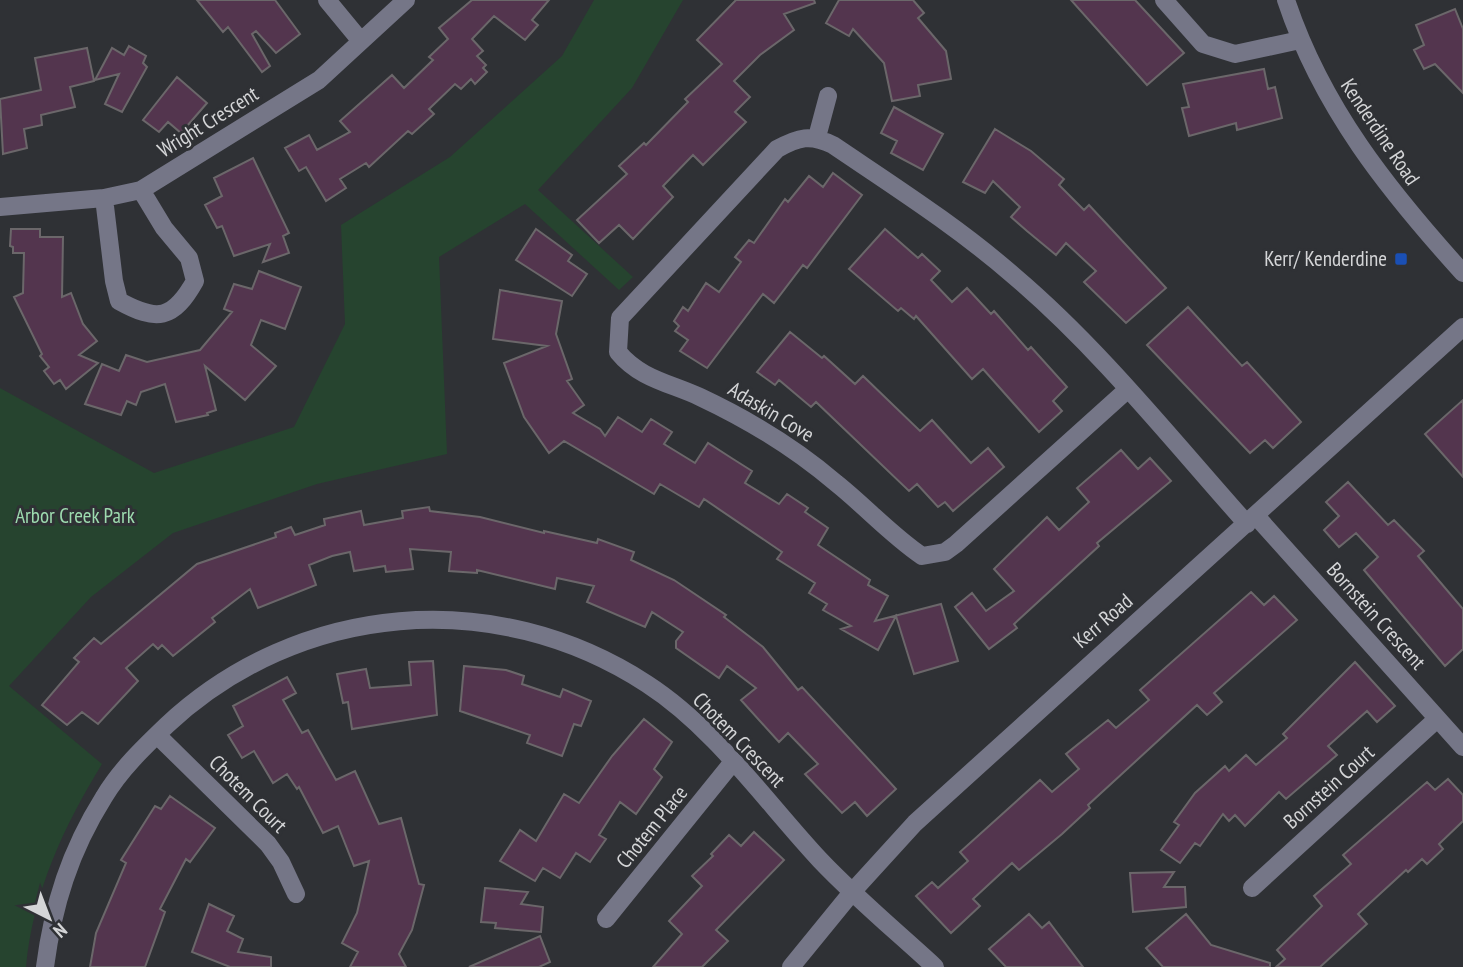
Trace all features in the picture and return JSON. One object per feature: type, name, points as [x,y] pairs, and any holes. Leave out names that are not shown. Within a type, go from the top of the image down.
[{"type":"street","points":[[327,0],[360,40]]},
{"type":"street","name":"Wright Crescent","points":[[0,206],[104,198],[141,190],[319,79],[406,0]]},
{"type":"street","points":[[1164,0],[1203,44],[1235,54],[1300,40]]},
{"type":"street","name":"Kenderdine Road","points":[[1286,0],[1300,40],[1325,92],[1371,164],[1396,199],[1463,274]]},
{"type":"street","points":[[828,96],[817,137],[833,145],[986,252],[1040,298],[1252,520]]},
{"type":"street","name":"Adaskin Cove","points":[[817,137],[806,136],[777,149],[620,318],[618,352],[629,365],[642,375],[738,415],[774,437],[834,481],[901,542],[922,556],[945,552],[956,544],[1127,390]]},
{"type":"street","points":[[104,198],[119,301],[143,314],[162,315],[182,304],[195,281],[189,258],[164,228],[141,190]]},
{"type":"street","name":"Kerr Road","points":[[791,967],[853,891],[915,823],[1463,327]]},
{"type":"street","name":"Bornstein Crescent","points":[[1252,520],[1463,747]]},
{"type":"street","name":"Chotem Crescent","points":[[45,967],[52,915],[70,863],[104,797],[127,766],[196,699],[244,667],[299,641],[365,625],[424,618],[489,622],[548,638],[602,659],[647,684],[692,719],[822,862],[935,967]]},
{"type":"street","name":"Bornstein Court","points":[[1252,888],[1437,719]]},
{"type":"street","name":"Chotem Court","points":[[157,735],[268,844],[281,862],[296,894]]},
{"type":"street","name":"Chotem Place","points":[[606,919],[732,763]]},
{"type":"green space","name":"Arbor Creek Park","points":[[594,0],[683,0],[632,88],[538,190],[633,277],[619,290],[525,204],[439,257],[447,454],[317,484],[173,533],[91,597],[9,686],[102,764],[52,861],[35,913],[26,967],[0,967],[0,388],[154,473],[294,427],[345,324],[341,225],[450,157],[562,56]]},
{"type":"building","points":[[197,0],[275,0],[300,34],[276,53],[256,31],[252,34],[270,66],[262,72],[228,27],[223,32]]},
{"type":"building","points":[[472,0],[549,0],[532,20],[538,25],[525,40],[494,16],[472,39],[483,51],[477,56],[486,65],[483,68],[487,72],[475,84],[471,79],[461,89],[455,84],[429,109],[434,114],[412,134],[408,131],[369,167],[366,163],[340,179],[346,188],[326,201],[306,167],[299,171],[285,148],[309,135],[317,150],[350,132],[340,121],[392,75],[404,88],[433,60],[429,57],[448,39],[439,28]]},
{"type":"building","points":[[736,0],[814,0],[815,3],[784,14],[794,30],[760,55],[734,81],[750,97],[735,112],[746,122],[703,165],[693,155],[663,186],[673,197],[633,239],[619,225],[599,243],[577,220],[627,174],[619,166],[644,143],[646,145],[688,102],[685,99],[722,64],[697,40]]},
{"type":"building","points":[[839,0],[913,0],[924,13],[918,18],[946,51],[951,79],[918,85],[920,96],[892,101],[884,63],[853,29],[849,36],[826,23]]},
{"type":"building","points":[[1071,0],[1135,0],[1184,53],[1147,85]]},
{"type":"building","points":[[1455,9],[1463,29],[1463,93],[1435,64],[1424,69],[1414,50],[1424,45],[1416,25]]},
{"type":"building","points":[[129,46],[146,56],[143,63],[147,67],[122,112],[105,104],[119,74],[95,80],[112,48],[124,55]]},
{"type":"building","points":[[87,48],[94,81],[70,87],[75,107],[41,115],[42,125],[24,129],[27,148],[3,154],[0,99],[41,90],[35,58]]},
{"type":"building","points":[[1264,69],[1268,89],[1275,87],[1282,118],[1237,130],[1236,123],[1189,136],[1182,108],[1189,107],[1183,84]]},
{"type":"building","points":[[177,77],[207,103],[181,133],[168,122],[159,132],[143,120]]},
{"type":"building","points":[[894,107],[943,134],[923,170],[891,153],[897,141],[881,133]]},
{"type":"building","points":[[995,129],[1031,151],[1064,179],[1059,185],[1084,210],[1089,205],[1166,288],[1126,323],[1084,282],[1096,271],[1066,243],[1056,255],[1027,231],[1011,217],[1020,207],[993,181],[985,193],[963,182]]},
{"type":"building","points":[[253,158],[289,233],[283,236],[289,253],[263,262],[270,244],[234,256],[222,226],[217,228],[205,205],[222,196],[214,178]]},
{"type":"building","points":[[833,173],[862,195],[807,268],[803,265],[774,303],[763,294],[707,368],[680,351],[688,340],[675,331],[679,326],[674,321],[683,307],[688,311],[706,283],[719,292],[741,262],[735,257],[749,240],[754,243],[785,199],[788,202],[809,176],[823,187]]},
{"type":"building","points":[[11,229],[40,229],[40,237],[63,237],[62,297],[71,293],[83,324],[97,341],[79,355],[98,363],[66,389],[60,380],[54,384],[44,371],[49,367],[40,356],[42,354],[14,297],[23,293],[24,253],[13,253],[13,247],[10,246]]},
{"type":"building","points":[[536,229],[572,255],[568,261],[587,274],[572,296],[516,260]]},
{"type":"building","points":[[885,229],[918,258],[922,254],[940,271],[931,280],[952,302],[967,288],[991,314],[994,311],[1028,350],[1031,347],[1067,387],[1053,401],[1062,411],[1039,432],[983,369],[972,379],[916,316],[914,319],[901,308],[898,311],[849,269]]},
{"type":"building","points":[[259,271],[301,287],[285,329],[261,320],[251,345],[276,366],[245,400],[205,366],[216,410],[207,413],[208,415],[176,422],[165,384],[141,392],[136,405],[127,401],[121,415],[85,404],[102,364],[119,371],[126,355],[147,362],[200,350],[232,312],[224,309],[234,284],[252,289]]},
{"type":"building","points":[[500,290],[562,301],[556,334],[572,379],[567,381],[584,405],[573,413],[600,429],[605,436],[618,417],[642,432],[651,419],[672,432],[664,444],[695,463],[708,443],[752,471],[745,483],[779,504],[787,494],[808,508],[805,512],[828,528],[818,545],[870,580],[868,585],[888,596],[875,621],[941,604],[958,661],[914,674],[896,616],[878,650],[841,629],[851,626],[823,610],[827,604],[809,593],[815,583],[777,559],[782,552],[704,499],[699,507],[660,484],[654,494],[564,441],[549,453],[524,417],[504,363],[547,346],[493,339]]},
{"type":"building","points":[[1188,307],[1242,366],[1247,362],[1301,422],[1273,448],[1265,440],[1250,453],[1147,345]]},
{"type":"building","points":[[790,332],[822,358],[824,356],[855,384],[863,376],[920,431],[932,420],[971,463],[988,448],[1004,467],[953,511],[945,502],[938,507],[917,484],[909,491],[816,402],[811,407],[779,380],[775,385],[757,372]]},
{"type":"building","points":[[1463,400],[1463,477],[1425,434]]},
{"type":"building","points":[[1121,450],[1138,469],[1150,458],[1171,481],[1097,543],[1099,546],[1014,624],[1017,628],[989,649],[955,607],[972,593],[986,611],[1014,591],[994,569],[1047,517],[1059,530],[1089,502],[1077,488]]},
{"type":"building","points":[[1348,482],[1388,525],[1394,520],[1424,551],[1418,556],[1463,609],[1463,649],[1445,666],[1364,570],[1378,557],[1356,533],[1339,547],[1324,530],[1339,516],[1326,502]]},
{"type":"building","points":[[429,507],[430,511],[480,517],[544,533],[597,543],[598,539],[634,552],[631,560],[674,580],[726,615],[724,617],[763,647],[798,690],[802,687],[896,789],[867,816],[855,802],[842,813],[805,774],[818,764],[788,733],[779,742],[741,700],[756,688],[727,666],[719,678],[676,648],[676,641],[683,632],[652,612],[645,627],[587,602],[594,586],[557,578],[555,589],[477,570],[477,573],[449,571],[451,552],[410,549],[413,569],[386,572],[385,566],[354,571],[350,552],[332,556],[309,565],[316,585],[258,608],[250,589],[212,618],[215,622],[173,656],[162,645],[158,649],[153,644],[126,668],[138,681],[98,724],[82,712],[67,725],[42,705],[79,662],[74,658],[94,638],[101,644],[197,564],[276,537],[275,533],[291,527],[295,535],[325,525],[324,519],[361,511],[364,525],[403,518],[402,511]]},
{"type":"building","points":[[1251,592],[1264,605],[1274,596],[1297,620],[1214,693],[1222,702],[1207,715],[1197,705],[1088,805],[1090,808],[1062,834],[1019,870],[1012,863],[973,899],[980,906],[951,933],[916,896],[932,882],[938,888],[968,861],[960,852],[1040,780],[1052,792],[1079,769],[1066,754],[1108,720],[1116,728],[1149,700],[1140,690]]},
{"type":"building","points":[[433,661],[437,715],[352,729],[348,702],[343,703],[337,674],[366,669],[370,688],[411,685],[409,662]]},
{"type":"building","points":[[1355,662],[1395,706],[1377,722],[1367,711],[1328,746],[1337,755],[1286,799],[1279,792],[1245,826],[1235,815],[1229,821],[1223,814],[1200,846],[1195,843],[1180,863],[1161,850],[1179,825],[1174,822],[1195,793],[1225,766],[1229,771],[1246,755],[1256,765],[1287,738],[1283,734]]},
{"type":"building","points":[[464,666],[506,670],[524,676],[522,684],[560,697],[563,689],[591,701],[581,726],[574,724],[562,756],[527,743],[530,735],[460,711]]},
{"type":"building","points":[[287,677],[296,693],[283,700],[302,733],[308,730],[336,780],[355,771],[379,824],[401,818],[419,884],[424,885],[412,930],[399,954],[406,967],[350,967],[358,952],[342,943],[357,913],[369,861],[354,866],[338,826],[323,833],[299,787],[297,789],[287,774],[273,783],[254,751],[242,758],[228,735],[243,726],[233,706]]},
{"type":"building","points":[[644,719],[672,742],[654,769],[662,777],[636,814],[620,802],[599,835],[606,839],[590,862],[576,853],[560,878],[543,868],[535,881],[500,861],[520,830],[536,841],[564,794],[579,803],[612,756]]},
{"type":"building","points":[[1448,779],[1463,795],[1463,821],[1439,844],[1443,849],[1427,864],[1422,859],[1408,872],[1406,870],[1358,914],[1367,924],[1320,967],[1276,967],[1285,959],[1277,950],[1322,906],[1314,896],[1351,864],[1343,855],[1427,782],[1435,790]]},
{"type":"building","points":[[170,796],[215,828],[190,862],[186,859],[160,909],[165,912],[145,967],[90,967],[96,933],[126,863],[121,860],[155,806],[161,809]]},
{"type":"building","points":[[754,832],[784,860],[716,930],[728,941],[702,967],[653,967],[682,934],[669,921],[702,886],[692,876],[713,856],[711,854],[729,835],[741,846]]},
{"type":"building","points":[[1174,872],[1164,887],[1185,887],[1186,907],[1133,912],[1130,873]]},
{"type":"building","points":[[485,888],[528,892],[521,904],[543,907],[541,932],[495,928],[496,923],[481,922]]},
{"type":"building","points":[[209,904],[234,916],[227,931],[243,939],[238,952],[271,957],[271,967],[230,967],[192,952]]},
{"type":"building","points":[[1029,914],[1042,928],[1049,922],[1083,967],[1006,967],[989,949]]},
{"type":"building","points":[[1186,914],[1211,945],[1270,963],[1270,967],[1163,967],[1146,948]]},
{"type":"building","points":[[540,936],[550,962],[539,967],[469,967]]},
{"type":"place","name":"Kerr/ Kenderdine","points":[[1401,259]]}]
